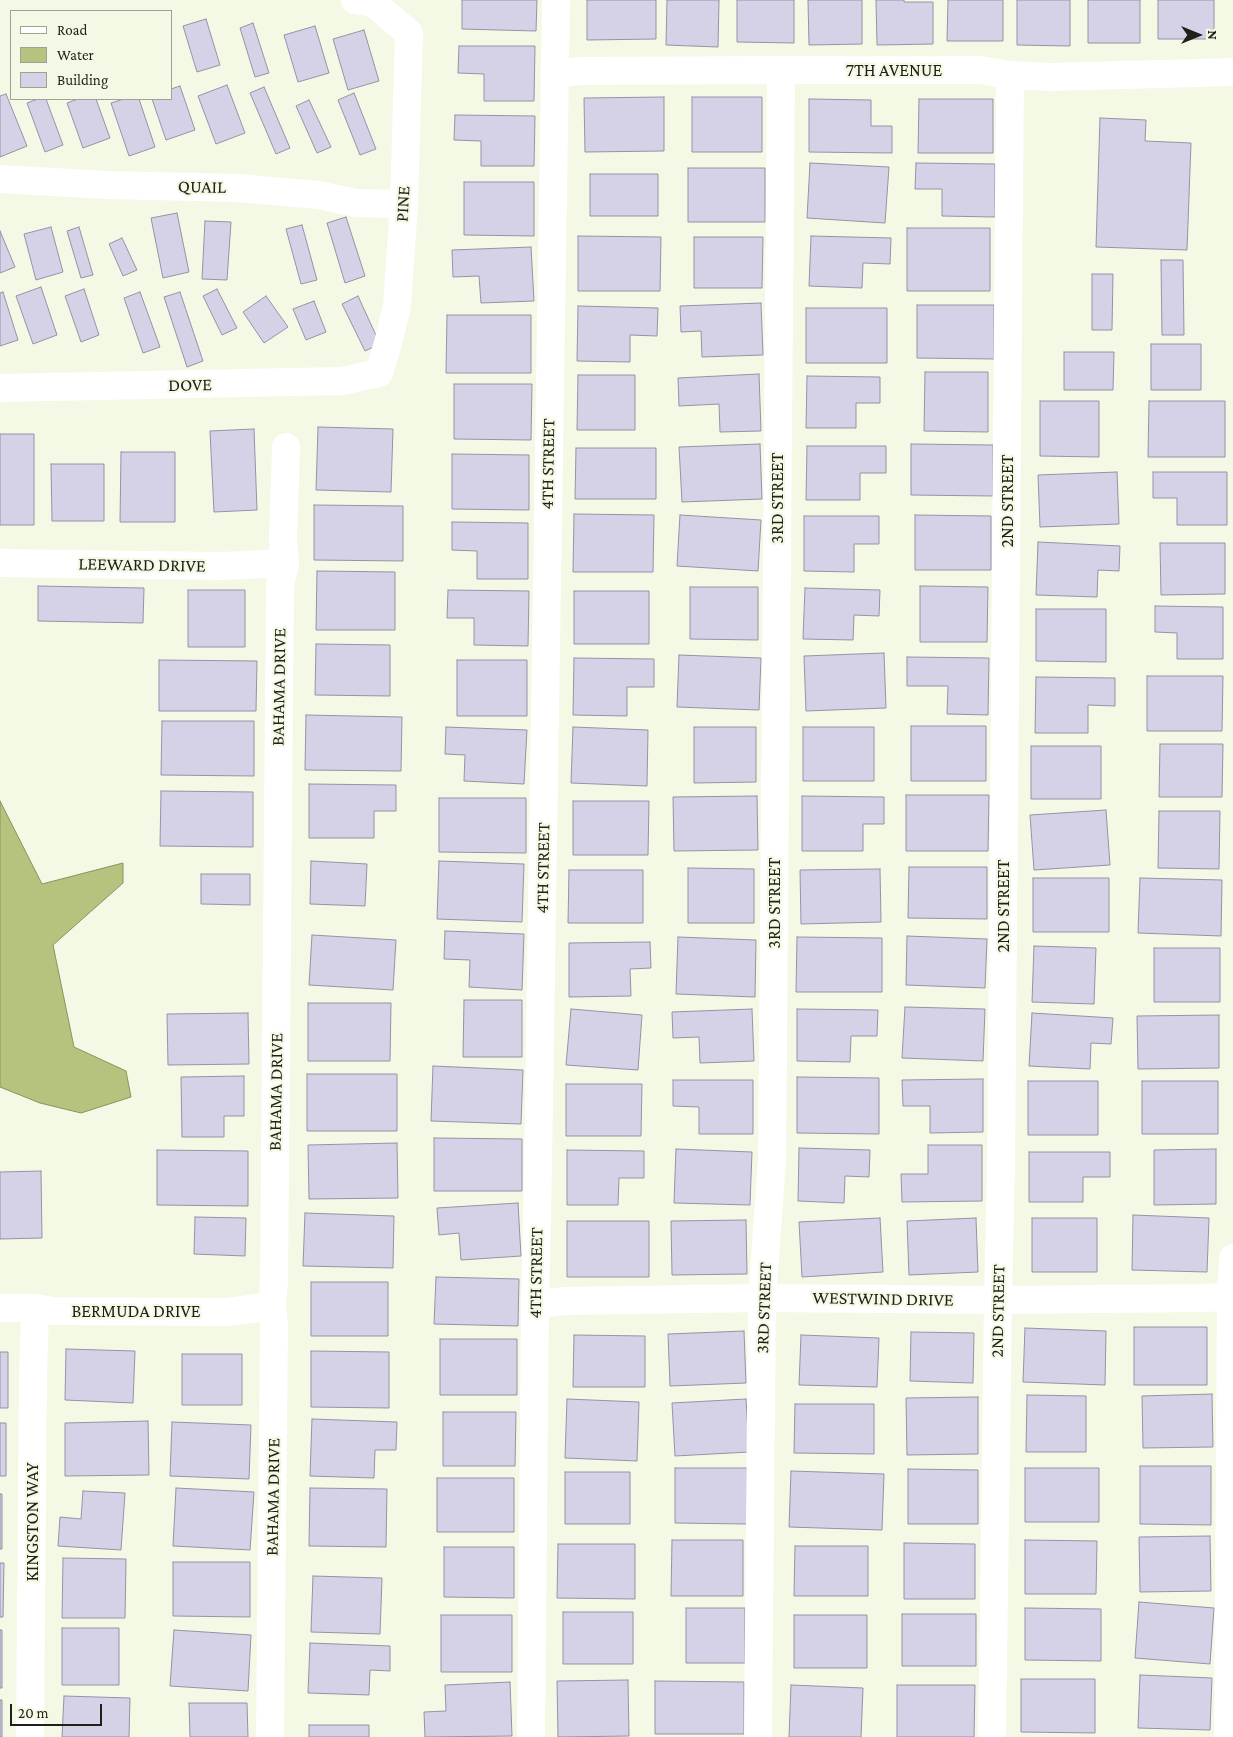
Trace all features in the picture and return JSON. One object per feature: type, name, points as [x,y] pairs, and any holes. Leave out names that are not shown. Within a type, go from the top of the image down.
[{"type":"street","name":"PINE","points":[[355,0],[373,3],[409,33],[404,204],[397,306],[379,373]]},
{"type":"street","name":"4TH STREET","points":[[531,1737],[535,1305],[556,0]]},
{"type":"street","name":"3RD STREET","points":[[758,1737],[762,1298],[772,1162],[781,70]]},
{"type":"street","name":"7TH AVENUE","points":[[554,73],[583,71],[980,70],[1010,75],[1051,77],[1233,72]]},
{"type":"street","name":"2ND STREET","points":[[992,1737],[1001,1167],[1010,75]]},
{"type":"street","name":"QUAIL","points":[[0,179],[107,185],[238,188],[318,195],[356,202],[404,204]]},
{"type":"street","name":"DOVE","points":[[0,388],[342,381],[379,373]]},
{"type":"street","name":"BAHAMA DRIVE","points":[[270,1737],[274,1325],[272,1306],[274,1271],[280,586],[285,563],[282,540],[286,447]]},
{"type":"street","name":"LEEWARD DRIVE","points":[[0,563],[222,566],[285,563]]},
{"type":"street","points":[[1228,1737],[1231,1296],[1233,1258]]},
{"type":"street","name":"WESTWIND DRIVE","points":[[535,1305],[562,1301],[762,1298],[998,1300],[1207,1298],[1231,1296]]},
{"type":"street","name":"BERMUDA DRIVE","points":[[0,1308],[35,1308],[54,1311],[227,1312],[272,1306]]},
{"type":"street","name":"KINGSTON WAY","points":[[30,1737],[35,1308]]},
{"type":"water","points":[[0,801],[42,884],[123,863],[123,883],[53,945],[74,1047],[126,1071],[131,1097],[81,1113],[40,1103],[0,1087]]},
{"type":"building","points":[[462,0],[537,0],[536,31],[462,29]]},
{"type":"building","points":[[587,0],[656,0],[656,39],[587,40]]},
{"type":"building","points":[[667,0],[719,0],[718,47],[666,45]]},
{"type":"building","points":[[737,0],[794,0],[794,43],[737,42]]},
{"type":"building","points":[[808,0],[862,0],[862,44],[809,45]]},
{"type":"building","points":[[876,0],[933,2],[933,44],[877,45]]},
{"type":"building","points":[[948,0],[1003,0],[1003,41],[947,41]]},
{"type":"building","points":[[1017,0],[1070,0],[1070,46],[1017,45]]},
{"type":"building","points":[[1088,0],[1140,0],[1140,43],[1088,43]]},
{"type":"building","points":[[1158,0],[1214,0],[1214,39],[1158,39]]},
{"type":"building","points":[[206,19],[220,65],[197,72],[183,26]]},
{"type":"building","points":[[253,23],[269,73],[255,77],[240,28]]},
{"type":"building","points":[[315,26],[329,73],[298,82],[284,35]]},
{"type":"building","points":[[364,30],[379,81],[348,90],[333,39]]},
{"type":"building","points":[[459,46],[535,46],[534,101],[484,101],[484,74],[458,73]]},
{"type":"building","points":[[227,85],[245,133],[216,144],[198,96]]},
{"type":"building","points":[[180,86],[195,130],[166,140],[152,100],[172,100],[172,89]]},
{"type":"building","points":[[264,87],[290,148],[276,154],[250,93]]},
{"type":"building","points":[[354,93],[376,149],[360,155],[338,100]]},
{"type":"building","points":[[6,94],[27,146],[0,157],[0,96]]},
{"type":"building","points":[[664,97],[664,151],[585,152],[584,98]]},
{"type":"building","points":[[692,97],[762,97],[762,152],[692,152]]},
{"type":"building","points":[[809,99],[871,100],[871,126],[892,126],[892,153],[809,152]]},
{"type":"building","points":[[919,99],[993,99],[993,153],[918,153]]},
{"type":"building","points":[[35,100],[46,100],[63,145],[45,152],[27,103]]},
{"type":"building","points":[[75,100],[96,100],[110,138],[83,148],[67,103]]},
{"type":"building","points":[[121,100],[139,100],[155,147],[129,156],[111,103]]},
{"type":"building","points":[[309,100],[331,147],[317,153],[296,106]]},
{"type":"building","points":[[455,115],[535,116],[534,166],[481,166],[481,141],[454,140]]},
{"type":"building","points":[[1100,118],[1146,120],[1145,141],[1191,143],[1187,250],[1096,247]]},
{"type":"building","points":[[810,163],[889,167],[885,223],[807,218]]},
{"type":"building","points":[[916,163],[995,164],[995,217],[942,216],[942,189],[915,189]]},
{"type":"building","points":[[688,168],[765,168],[765,222],[688,222]]},
{"type":"building","points":[[590,174],[658,174],[658,216],[590,216]]},
{"type":"building","points":[[464,182],[534,182],[534,236],[464,235]]},
{"type":"building","points":[[177,213],[189,272],[163,278],[151,218]]},
{"type":"building","points":[[346,217],[365,276],[345,283],[327,223]]},
{"type":"building","points":[[205,221],[231,222],[227,280],[202,279]]},
{"type":"building","points":[[302,225],[317,280],[301,284],[286,229]]},
{"type":"building","points":[[51,227],[63,272],[36,280],[24,234]]},
{"type":"building","points":[[79,227],[93,275],[81,278],[67,231]]},
{"type":"building","points":[[907,228],[990,228],[990,291],[907,291]]},
{"type":"building","points":[[0,231],[15,267],[0,273]]},
{"type":"building","points":[[578,236],[661,237],[660,291],[578,291]]},
{"type":"building","points":[[811,236],[891,238],[890,264],[863,263],[862,288],[809,286]]},
{"type":"building","points":[[694,237],[763,237],[762,288],[694,288]]},
{"type":"building","points":[[122,238],[137,270],[123,276],[109,244]]},
{"type":"building","points":[[531,247],[534,301],[481,303],[479,276],[453,277],[452,250]]},
{"type":"building","points":[[1161,260],[1183,260],[1184,335],[1162,335]]},
{"type":"building","points":[[1092,274],[1113,274],[1112,330],[1092,330]]},
{"type":"building","points":[[41,287],[57,335],[33,344],[16,296]]},
{"type":"building","points":[[84,289],[99,335],[81,342],[65,296]]},
{"type":"building","points":[[217,289],[237,328],[222,335],[203,296]]},
{"type":"building","points":[[3,292],[18,340],[0,346],[0,293]]},
{"type":"building","points":[[140,292],[160,347],[143,353],[124,298]]},
{"type":"building","points":[[180,292],[203,361],[187,367],[164,297]]},
{"type":"building","points":[[266,296],[288,327],[264,343],[243,312]]},
{"type":"building","points":[[358,296],[380,344],[365,351],[342,304]]},
{"type":"building","points":[[314,301],[326,332],[306,340],[293,309]]},
{"type":"building","points":[[761,303],[763,355],[702,357],[701,331],[681,332],[680,306]]},
{"type":"building","points":[[917,305],[994,305],[994,359],[917,358]]},
{"type":"building","points":[[578,306],[658,308],[657,336],[630,335],[630,362],[577,361]]},
{"type":"building","points":[[806,308],[887,308],[887,363],[806,363]]},
{"type":"building","points":[[447,315],[531,315],[531,373],[446,373]]},
{"type":"building","points":[[1151,344],[1201,344],[1201,390],[1151,390]]},
{"type":"building","points":[[1064,352],[1114,352],[1113,390],[1064,390]]},
{"type":"building","points":[[925,372],[988,372],[988,432],[924,431]]},
{"type":"building","points":[[759,374],[761,431],[720,432],[719,404],[679,406],[678,378]]},
{"type":"building","points":[[578,375],[635,375],[635,430],[577,430]]},
{"type":"building","points":[[807,376],[880,377],[880,403],[856,403],[856,428],[806,428]]},
{"type":"building","points":[[454,384],[532,384],[531,440],[454,439]]},
{"type":"building","points":[[1040,401],[1099,401],[1099,457],[1040,456]]},
{"type":"building","points":[[1149,401],[1225,401],[1225,457],[1148,457]]},
{"type":"building","points":[[318,427],[393,429],[391,492],[316,490]]},
{"type":"building","points":[[254,429],[257,510],[214,512],[210,431]]},
{"type":"building","points":[[0,434],[34,434],[34,525],[0,525]]},
{"type":"building","points":[[760,444],[762,499],[682,502],[679,447]]},
{"type":"building","points":[[911,444],[993,445],[993,496],[911,495]]},
{"type":"building","points":[[807,446],[886,446],[886,473],[860,473],[860,500],[806,500]]},
{"type":"building","points":[[576,448],[656,448],[656,499],[575,499]]},
{"type":"building","points":[[121,452],[175,452],[175,522],[120,522]]},
{"type":"building","points":[[452,454],[529,455],[529,510],[452,509]]},
{"type":"building","points":[[51,464],[104,464],[104,521],[52,521]]},
{"type":"building","points":[[1117,472],[1119,524],[1040,527],[1038,475]]},
{"type":"building","points":[[1153,472],[1227,472],[1227,525],[1177,525],[1177,498],[1153,498]]},
{"type":"building","points":[[314,505],[403,506],[403,561],[314,560]]},
{"type":"building","points":[[574,514],[654,515],[653,572],[573,572]]},
{"type":"building","points":[[680,515],[761,520],[758,571],[677,566]]},
{"type":"building","points":[[915,515],[991,516],[991,570],[915,570]]},
{"type":"building","points":[[804,516],[879,516],[879,544],[854,544],[854,572],[804,571]]},
{"type":"building","points":[[452,522],[528,523],[528,579],[477,579],[477,551],[452,550]]},
{"type":"building","points":[[1038,542],[1120,546],[1119,571],[1098,570],[1097,597],[1036,595]]},
{"type":"building","points":[[1160,543],[1225,543],[1225,594],[1161,595]]},
{"type":"building","points":[[317,571],[395,572],[395,630],[316,630]]},
{"type":"building","points":[[38,586],[144,588],[143,623],[38,621]]},
{"type":"building","points":[[920,586],[988,587],[987,642],[920,642]]},
{"type":"building","points":[[690,587],[758,587],[758,640],[690,639]]},
{"type":"building","points":[[805,588],[880,590],[879,616],[854,615],[853,640],[803,639]]},
{"type":"building","points":[[188,590],[245,590],[245,647],[188,647]]},
{"type":"building","points":[[448,590],[529,591],[528,646],[474,645],[474,618],[447,618]]},
{"type":"building","points":[[574,591],[649,591],[649,644],[574,644]]},
{"type":"building","points":[[1155,606],[1223,607],[1223,659],[1177,659],[1177,633],[1155,632]]},
{"type":"building","points":[[1036,609],[1106,609],[1106,662],[1036,661]]},
{"type":"building","points":[[316,644],[390,645],[390,696],[315,695]]},
{"type":"building","points":[[884,653],[886,708],[806,711],[804,656]]},
{"type":"building","points":[[679,655],[761,658],[759,710],[677,707]]},
{"type":"building","points":[[907,657],[989,658],[988,715],[947,714],[948,686],[907,686]]},
{"type":"building","points":[[574,658],[654,659],[654,687],[627,687],[627,716],[573,715]]},
{"type":"building","points":[[159,660],[257,661],[256,711],[159,711]]},
{"type":"building","points":[[457,660],[527,660],[527,716],[457,716]]},
{"type":"building","points":[[1147,676],[1223,676],[1222,731],[1147,731]]},
{"type":"building","points":[[1036,677],[1115,678],[1115,706],[1088,705],[1088,733],[1035,733]]},
{"type":"building","points":[[306,715],[402,717],[401,771],[305,770]]},
{"type":"building","points":[[162,721],[254,721],[254,776],[161,775]]},
{"type":"building","points":[[911,726],[986,726],[986,781],[911,781]]},
{"type":"building","points":[[446,727],[527,730],[524,784],[464,781],[465,755],[445,754]]},
{"type":"building","points":[[573,727],[648,730],[647,786],[571,783]]},
{"type":"building","points":[[694,727],[756,727],[756,782],[694,783]]},
{"type":"building","points":[[803,727],[874,727],[874,781],[803,781]]},
{"type":"building","points":[[1160,744],[1223,744],[1222,797],[1159,797]]},
{"type":"building","points":[[1031,746],[1101,746],[1101,799],[1031,799]]},
{"type":"building","points":[[309,784],[396,785],[396,811],[374,811],[374,838],[309,838]]},
{"type":"building","points":[[161,791],[253,792],[253,847],[160,846]]},
{"type":"building","points":[[906,795],[989,795],[988,851],[906,851]]},
{"type":"building","points":[[757,796],[758,850],[674,851],[673,797]]},
{"type":"building","points":[[802,796],[884,797],[884,824],[863,824],[863,851],[802,851]]},
{"type":"building","points":[[439,798],[526,798],[526,853],[439,852]]},
{"type":"building","points":[[573,801],[649,801],[648,855],[573,855]]},
{"type":"building","points":[[1106,810],[1110,865],[1034,870],[1030,815]]},
{"type":"building","points":[[1159,811],[1220,811],[1219,869],[1158,868]]},
{"type":"building","points":[[311,861],[367,864],[365,906],[310,904]]},
{"type":"building","points":[[439,861],[524,864],[522,922],[437,919]]},
{"type":"building","points":[[909,867],[987,867],[987,919],[908,918]]},
{"type":"building","points":[[688,868],[754,869],[754,923],[688,923]]},
{"type":"building","points":[[880,869],[881,922],[801,924],[800,870]]},
{"type":"building","points":[[569,870],[643,870],[643,923],[568,923]]},
{"type":"building","points":[[201,874],[250,874],[250,905],[201,904]]},
{"type":"building","points":[[1033,878],[1109,878],[1109,932],[1033,932]]},
{"type":"building","points":[[1140,878],[1222,880],[1221,936],[1138,933]]},
{"type":"building","points":[[445,931],[524,934],[522,990],[469,987],[470,960],[444,959]]},
{"type":"building","points":[[312,935],[396,940],[393,990],[309,985]]},
{"type":"building","points":[[907,936],[987,939],[985,988],[906,985]]},
{"type":"building","points":[[678,937],[756,940],[755,997],[676,994]]},
{"type":"building","points":[[797,937],[882,938],[882,992],[796,992]]},
{"type":"building","points":[[650,942],[651,968],[630,969],[631,996],[569,997],[569,943]]},
{"type":"building","points":[[1034,946],[1096,948],[1094,1004],[1032,1002]]},
{"type":"building","points":[[1154,948],[1220,948],[1220,1002],[1154,1002]]},
{"type":"building","points":[[464,1000],[522,1000],[522,1057],[463,1057]]},
{"type":"building","points":[[308,1003],[391,1003],[390,1061],[308,1061]]},
{"type":"building","points":[[905,1007],[985,1009],[983,1061],[902,1058]]},
{"type":"building","points":[[571,1009],[642,1015],[638,1070],[566,1065]]},
{"type":"building","points":[[752,1009],[754,1061],[700,1063],[699,1037],[673,1038],[672,1012]]},
{"type":"building","points":[[797,1009],[878,1010],[877,1036],[851,1036],[850,1062],[797,1061]]},
{"type":"building","points":[[248,1013],[249,1064],[168,1065],[167,1014]]},
{"type":"building","points":[[1032,1013],[1113,1018],[1111,1044],[1091,1043],[1090,1069],[1029,1066]]},
{"type":"building","points":[[1219,1015],[1219,1068],[1138,1069],[1137,1016]]},
{"type":"building","points":[[433,1066],[523,1070],[521,1124],[431,1121]]},
{"type":"building","points":[[307,1074],[397,1074],[397,1131],[307,1131]]},
{"type":"building","points":[[244,1076],[244,1116],[224,1116],[224,1137],[182,1137],[181,1077]]},
{"type":"building","points":[[797,1077],[879,1078],[879,1134],[797,1133]]},
{"type":"building","points":[[983,1079],[983,1132],[930,1133],[930,1106],[903,1106],[902,1080]]},
{"type":"building","points":[[673,1080],[753,1080],[753,1134],[699,1134],[699,1107],[673,1106]]},
{"type":"building","points":[[1028,1081],[1098,1081],[1098,1135],[1028,1135]]},
{"type":"building","points":[[1142,1081],[1218,1081],[1218,1134],[1142,1134]]},
{"type":"building","points":[[566,1084],[642,1084],[641,1136],[566,1136]]},
{"type":"building","points":[[434,1138],[522,1139],[522,1191],[434,1191]]},
{"type":"building","points":[[397,1143],[398,1198],[309,1199],[308,1145]]},
{"type":"building","points":[[928,1145],[982,1145],[982,1201],[902,1202],[901,1174],[928,1174]]},
{"type":"building","points":[[799,1148],[870,1150],[869,1177],[845,1176],[844,1203],[798,1201]]},
{"type":"building","points":[[676,1149],[752,1152],[750,1205],[674,1203]]},
{"type":"building","points":[[1216,1149],[1216,1204],[1154,1205],[1154,1150]]},
{"type":"building","points":[[157,1150],[248,1151],[248,1206],[157,1205]]},
{"type":"building","points":[[567,1150],[644,1151],[644,1178],[619,1178],[618,1205],[567,1205]]},
{"type":"building","points":[[1029,1152],[1110,1152],[1110,1177],[1083,1177],[1083,1202],[1029,1202]]},
{"type":"building","points":[[41,1171],[42,1238],[0,1239],[0,1172]]},
{"type":"building","points":[[518,1203],[521,1256],[461,1260],[459,1233],[439,1235],[437,1208]]},
{"type":"building","points":[[305,1213],[394,1216],[393,1268],[303,1266]]},
{"type":"building","points":[[1133,1215],[1209,1218],[1207,1272],[1132,1270]]},
{"type":"building","points":[[195,1217],[246,1218],[245,1256],[194,1254]]},
{"type":"building","points":[[880,1218],[883,1272],[802,1277],[799,1222]]},
{"type":"building","points":[[976,1218],[978,1272],[909,1275],[907,1221]]},
{"type":"building","points":[[1032,1218],[1097,1218],[1097,1272],[1032,1272]]},
{"type":"building","points":[[746,1220],[747,1274],[672,1275],[671,1221]]},
{"type":"building","points":[[567,1221],[649,1221],[649,1277],[567,1277]]},
{"type":"building","points":[[436,1277],[519,1279],[518,1326],[434,1324]]},
{"type":"building","points":[[311,1282],[388,1282],[388,1336],[311,1336]]},
{"type":"building","points":[[1134,1327],[1207,1327],[1207,1385],[1134,1385]]},
{"type":"building","points":[[1025,1328],[1106,1331],[1105,1385],[1023,1382]]},
{"type":"building","points":[[744,1331],[746,1383],[670,1386],[668,1334]]},
{"type":"building","points":[[911,1332],[974,1333],[973,1383],[910,1381]]},
{"type":"building","points":[[574,1335],[645,1336],[645,1387],[573,1387]]},
{"type":"building","points":[[801,1335],[879,1338],[877,1387],[799,1385]]},
{"type":"building","points":[[440,1339],[517,1339],[517,1395],[440,1395]]},
{"type":"building","points":[[66,1349],[135,1351],[133,1403],[65,1400]]},
{"type":"building","points":[[311,1351],[389,1352],[389,1408],[311,1407]]},
{"type":"building","points":[[0,1352],[8,1352],[8,1408],[0,1408]]},
{"type":"building","points":[[182,1354],[242,1354],[242,1405],[182,1405]]},
{"type":"building","points":[[1212,1394],[1213,1447],[1143,1448],[1142,1396]]},
{"type":"building","points":[[1027,1395],[1086,1396],[1086,1452],[1026,1452]]},
{"type":"building","points":[[978,1397],[978,1454],[907,1455],[906,1398]]},
{"type":"building","points":[[567,1399],[639,1402],[637,1461],[565,1458]]},
{"type":"building","points":[[746,1399],[749,1452],[675,1456],[672,1403]]},
{"type":"building","points":[[795,1404],[874,1404],[874,1454],[794,1453]]},
{"type":"building","points":[[443,1412],[516,1412],[515,1466],[443,1466]]},
{"type":"building","points":[[312,1419],[397,1422],[396,1450],[375,1450],[374,1478],[310,1476]]},
{"type":"building","points":[[148,1421],[149,1475],[65,1476],[65,1423]]},
{"type":"building","points":[[172,1422],[251,1425],[249,1479],[170,1476]]},
{"type":"building","points":[[0,1423],[6,1423],[6,1476],[0,1476]]},
{"type":"building","points":[[1140,1466],[1211,1466],[1211,1525],[1140,1524]]},
{"type":"building","points":[[675,1468],[747,1468],[747,1524],[675,1523]]},
{"type":"building","points":[[1025,1468],[1099,1468],[1099,1522],[1025,1522]]},
{"type":"building","points":[[908,1469],[978,1470],[978,1524],[908,1524]]},
{"type":"building","points":[[791,1471],[884,1474],[882,1530],[789,1527]]},
{"type":"building","points":[[565,1472],[630,1472],[630,1524],[565,1524]]},
{"type":"building","points":[[437,1478],[514,1478],[514,1532],[437,1532]]},
{"type":"building","points":[[176,1488],[254,1492],[250,1550],[173,1546]]},
{"type":"building","points":[[310,1488],[387,1489],[386,1547],[309,1546]]},
{"type":"building","points":[[83,1491],[125,1493],[121,1550],[58,1546],[60,1517],[81,1519]]},
{"type":"building","points":[[0,1494],[2,1494],[2,1549],[0,1549]]},
{"type":"building","points":[[1210,1536],[1211,1591],[1140,1592],[1139,1537]]},
{"type":"building","points":[[672,1540],[743,1540],[743,1596],[671,1596]]},
{"type":"building","points":[[1025,1540],[1097,1541],[1096,1594],[1025,1594]]},
{"type":"building","points":[[904,1543],[975,1544],[975,1599],[904,1599]]},
{"type":"building","points":[[558,1544],[635,1544],[635,1599],[557,1598]]},
{"type":"building","points":[[795,1546],[868,1546],[868,1596],[794,1596]]},
{"type":"building","points":[[444,1547],[514,1547],[514,1598],[444,1597]]},
{"type":"building","points":[[63,1558],[126,1559],[125,1618],[62,1618]]},
{"type":"building","points":[[173,1562],[250,1562],[250,1617],[173,1616]]},
{"type":"building","points":[[0,1563],[4,1563],[3,1617],[0,1617]]},
{"type":"building","points":[[313,1576],[382,1578],[380,1634],[311,1632]]},
{"type":"building","points":[[1139,1602],[1214,1608],[1210,1664],[1135,1658]]},
{"type":"building","points":[[686,1608],[745,1608],[745,1663],[686,1663]]},
{"type":"building","points":[[1025,1608],[1101,1609],[1101,1661],[1025,1660]]},
{"type":"building","points":[[563,1612],[633,1612],[633,1664],[563,1664]]},
{"type":"building","points":[[902,1614],[976,1614],[976,1666],[902,1666]]},
{"type":"building","points":[[441,1615],[512,1615],[512,1672],[441,1672]]},
{"type":"building","points":[[794,1615],[867,1615],[867,1668],[794,1668]]},
{"type":"building","points":[[62,1628],[119,1628],[119,1685],[62,1685]]},
{"type":"building","points":[[0,1630],[2,1630],[2,1688],[0,1688]]},
{"type":"building","points":[[174,1630],[251,1635],[248,1691],[170,1686]]},
{"type":"building","points":[[310,1643],[390,1646],[390,1671],[370,1670],[369,1695],[308,1693]]},
{"type":"building","points":[[1140,1675],[1212,1678],[1210,1730],[1138,1728]]},
{"type":"building","points":[[1021,1679],[1095,1679],[1095,1733],[1021,1732]]},
{"type":"building","points":[[628,1680],[629,1736],[558,1737],[557,1681]]},
{"type":"building","points":[[655,1681],[744,1682],[744,1734],[655,1734]]},
{"type":"building","points":[[510,1682],[512,1736],[425,1737],[424,1712],[446,1711],[445,1685]]},
{"type":"building","points":[[791,1685],[863,1688],[861,1737],[789,1737]]},
{"type":"building","points":[[897,1685],[975,1685],[974,1737],[897,1737]]},
{"type":"building","points":[[64,1696],[130,1698],[129,1737],[62,1737]]},
{"type":"building","points":[[0,1700],[2,1700],[2,1737],[0,1737]]},
{"type":"building","points":[[189,1703],[247,1703],[248,1737],[190,1737]]},
{"type":"building","points":[[309,1725],[369,1725],[369,1737],[309,1737]]}]
